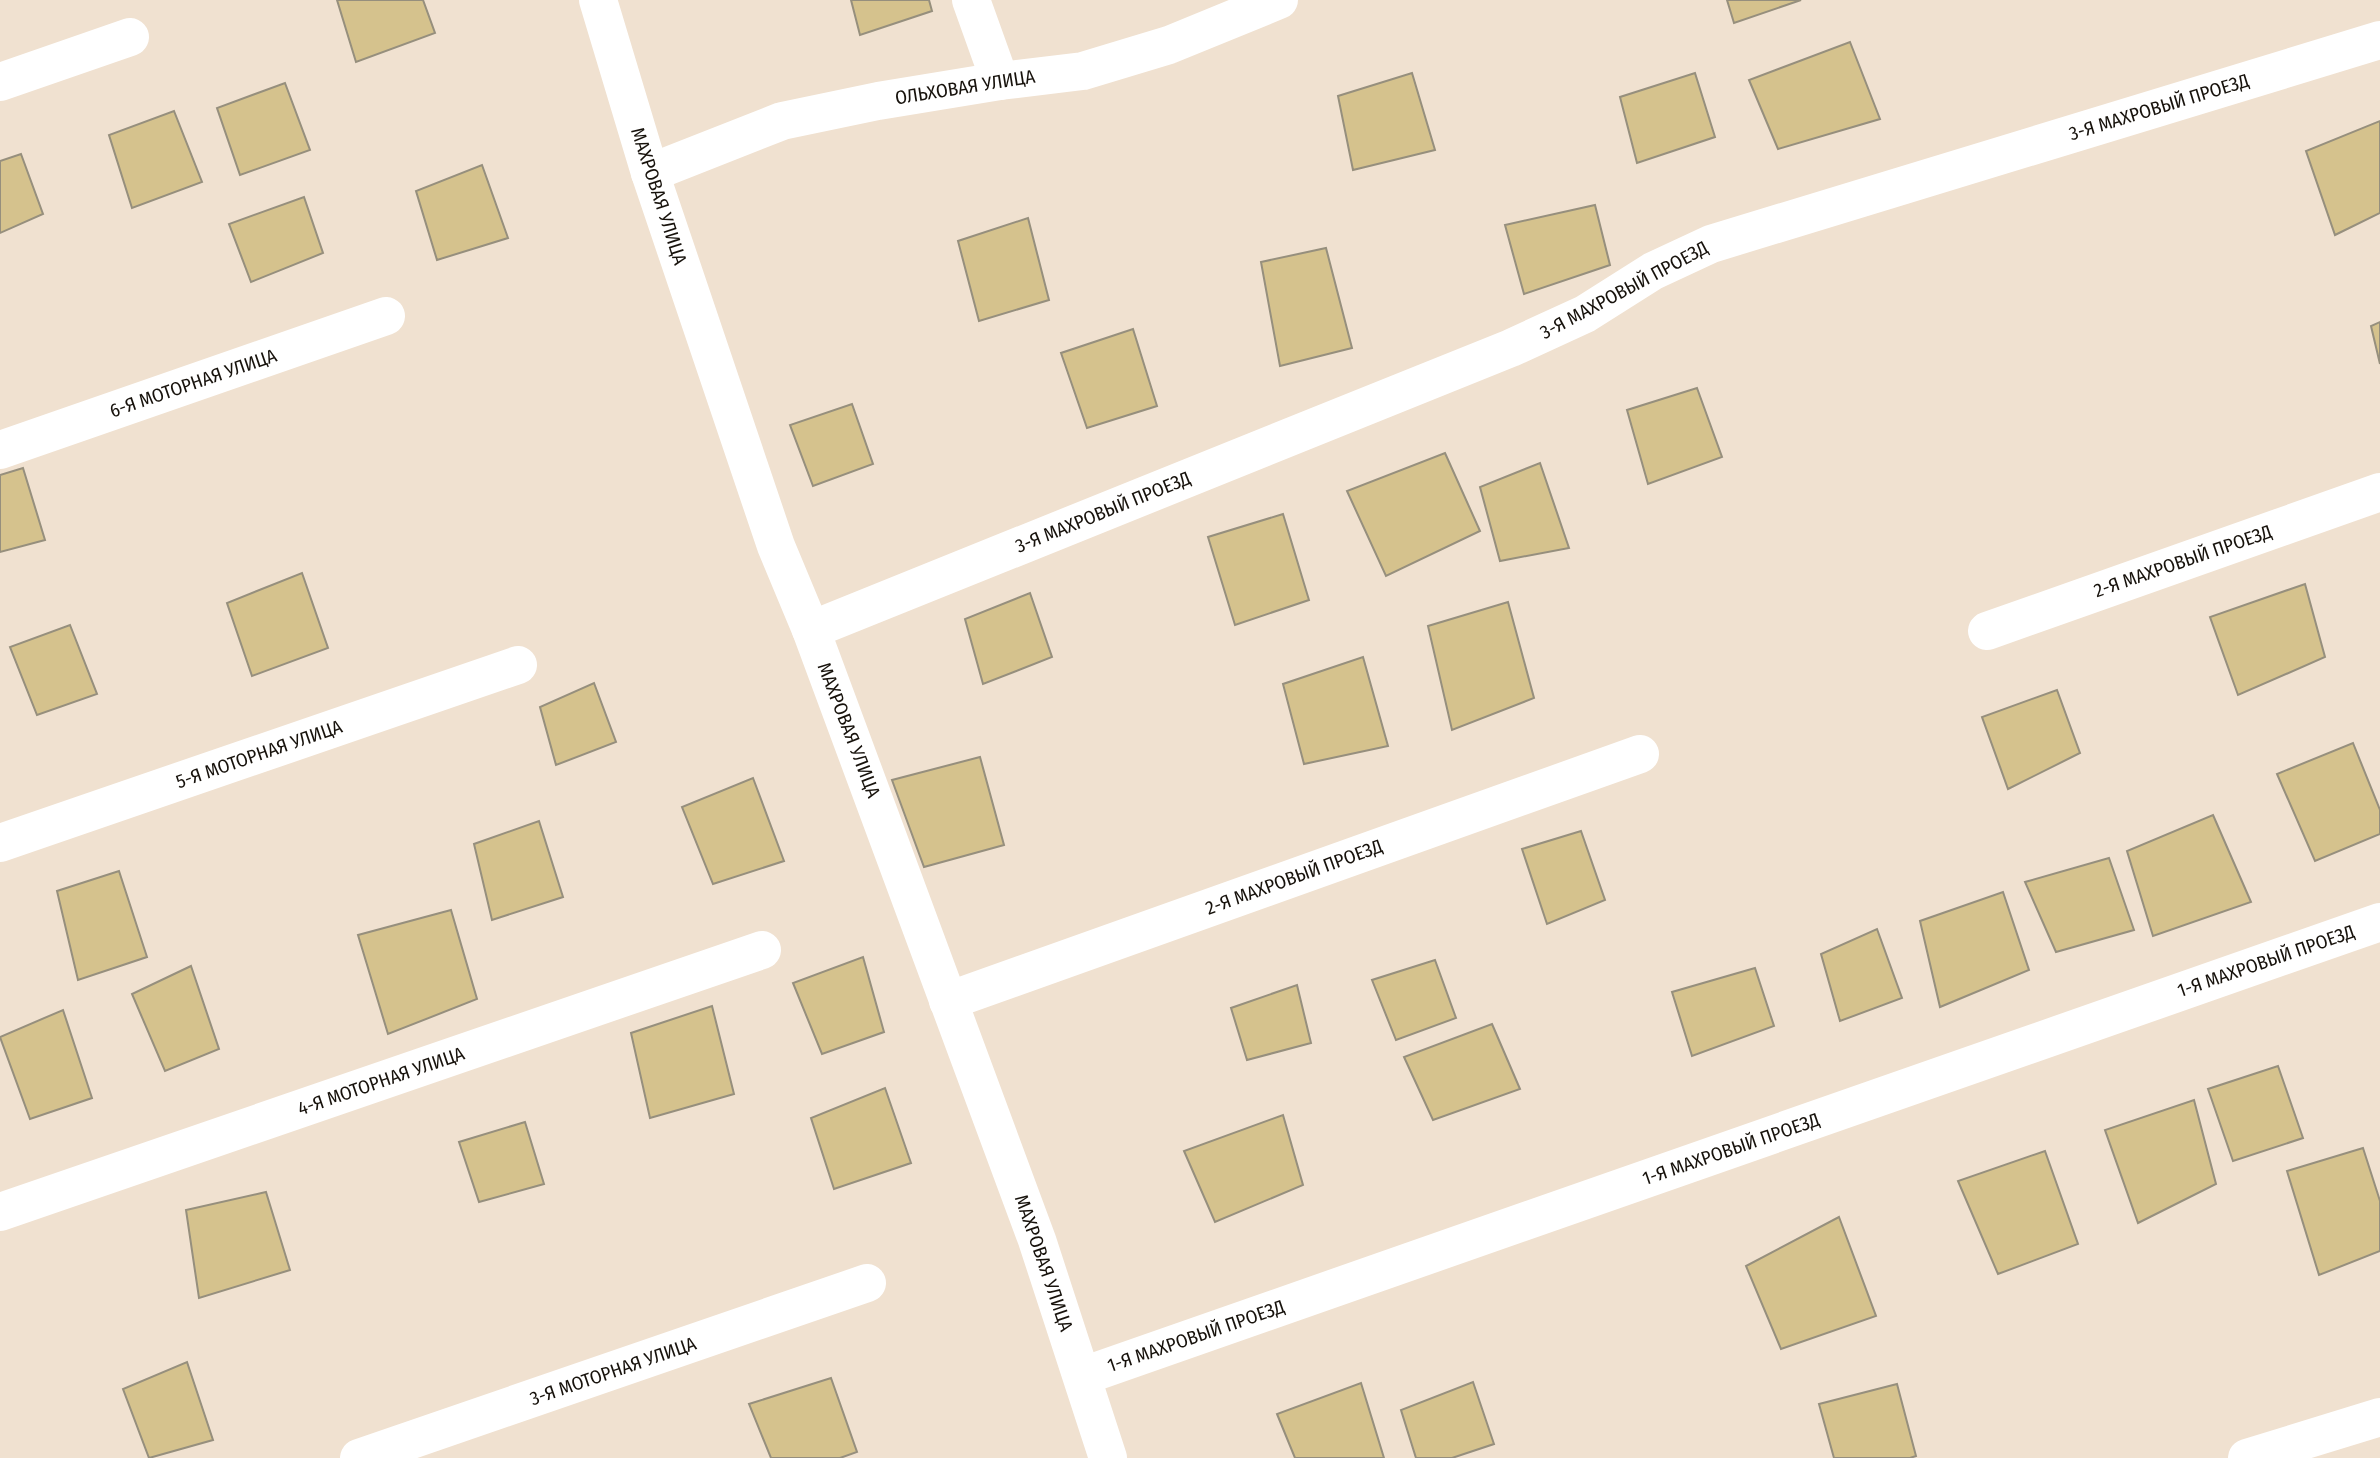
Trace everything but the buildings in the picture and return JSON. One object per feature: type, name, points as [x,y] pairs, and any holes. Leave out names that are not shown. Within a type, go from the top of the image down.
[{"type":"street","name":"МАХРОВАЯ УЛИЦА","points":[[598,0],[650,173],[776,546],[811,630],[1041,1251],[1108,1458]]},
{"type":"street","points":[[971,0],[1000,80]]},
{"type":"street","name":"ОЛЬХОВАЯ УЛИЦА","points":[[650,173],[782,121],[1000,80],[1083,71],[1169,45],[1279,0]]},
{"type":"street","points":[[0,82],[130,37]]},
{"type":"street","name":"3-Я МАХРОВЫЙ ПРОЕЗД","points":[[811,630],[1511,348],[1585,314],[1653,271],[1711,244],[2380,40]]},
{"type":"street","name":"6-Я МОТОРНАЯ УЛИЦА","points":[[0,450],[386,316]]},
{"type":"street","name":"2-Я МАХРОВЫЙ ПРОЕЗД","points":[[1987,631],[2380,492]]},
{"type":"street","name":"5-Я МОТОРНАЯ УЛИЦА","points":[[0,843],[518,665]]},
{"type":"street","name":"2-Я МАХРОВЫЙ ПРОЕЗД","points":[[948,1001],[1640,754]]},
{"type":"street","name":"1-Я МАХРОВЫЙ ПРОЕЗД","points":[[1083,1376],[2380,922]]},
{"type":"street","name":"4-Я МОТОРНАЯ УЛИЦА","points":[[0,1212],[762,950]]},
{"type":"street","name":"3-Я МОТОРНАЯ УЛИЦА","points":[[359,1458],[867,1283]]},
{"type":"street","points":[[2247,1458],[2380,1417]]}]
